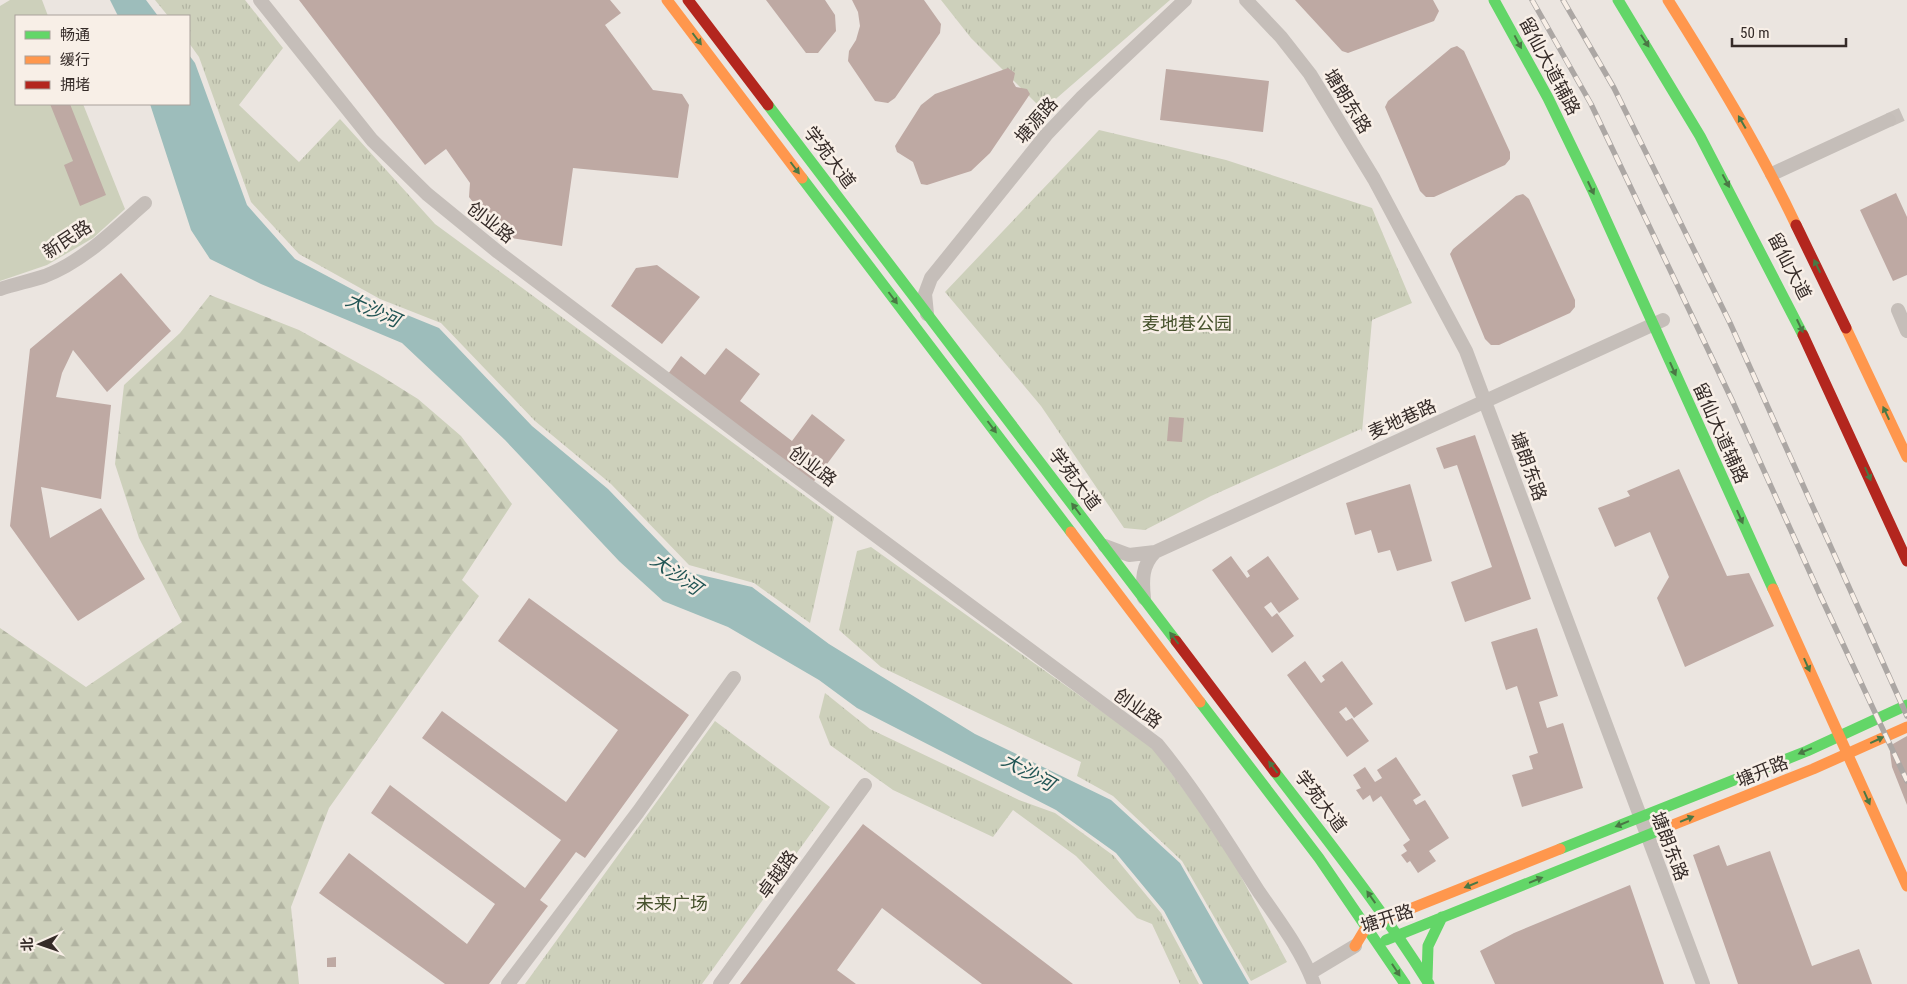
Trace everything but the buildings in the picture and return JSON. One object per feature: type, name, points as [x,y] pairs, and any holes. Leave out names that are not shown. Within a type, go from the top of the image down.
[{"type":"main road","name":"学苑大道","points":[[667,0],[1319,858],[1405,984]]},
{"type":"main road","name":"学苑大道","points":[[688,0],[1386,919],[1428,982]]},
{"type":"main road","name":"留仙大道辅路","points":[[1494,0],[1552,107],[1658,322]]},
{"type":"main road","name":"留仙大道","points":[[1618,0],[1703,138],[1752,229],[1820,367],[1907,561]]},
{"type":"main road","name":"留仙大道","points":[[1668,0],[1720,83],[1772,174],[1907,457]]},
{"type":"main road","name":"留仙大道辅路","points":[[1581,138],[1658,322],[1844,734],[1907,858]]},
{"type":"main road","name":"塘开路","points":[[1355,946],[1367,926],[1844,734],[1907,705]]},
{"type":"main road","name":"塘开路","points":[[1355,946],[1378,943],[1647,836],[1852,751],[1907,726]]},
{"type":"main road","name":"留仙大道辅路","points":[[1852,751],[1907,886]]},
{"type":"main road","points":[[1428,982],[1426,948],[1431,932],[1442,917]]},
{"type":"street","name":"创业路","points":[[260,0],[372,140],[427,194],[498,252],[751,443],[1157,744],[1178,770],[1217,828],[1312,978]]},
{"type":"street","name":"塘源路","points":[[927,314],[925,294],[931,278],[1046,135],[1082,97],[1185,0]]},
{"type":"street","name":"塘朗东路","points":[[1246,0],[1281,37],[1310,74],[1374,179],[1466,351],[1703,984]]},
{"type":"street","points":[[1772,174],[1889,120]]},
{"type":"street","name":"新民路","points":[[0,290],[46,275],[73,261],[98,244],[145,203]]},
{"type":"street","points":[[901,280],[917,282],[931,278]]},
{"type":"street","points":[[1898,310],[1907,331]]},
{"type":"street","name":"麦地巷路","points":[[1104,546],[1128,555],[1155,552],[1658,322]]},
{"type":"street","points":[[1144,598],[1143,570],[1148,559],[1155,552]]},
{"type":"street","points":[[508,984],[638,812],[734,678]]},
{"type":"street","name":"卓越路","points":[[720,984],[865,785]]},
{"type":"street","points":[[1312,978],[1355,946]]},
{"type":"green space","points":[[10,0],[42,0],[48,15],[15,15],[15,105],[83,105],[125,209],[93,238],[47,265],[0,281],[0,6]]},
{"type":"green space","points":[[155,0],[245,0],[283,48],[239,105],[299,162],[340,119],[435,224],[834,517],[810,623],[754,583],[689,565],[611,484],[535,421],[441,323],[380,299],[299,254],[251,202],[199,57],[190,44],[190,15],[167,15]]},
{"type":"green space","points":[[941,0],[1170,0],[1043,110],[971,38]]},
{"type":"green space","name":"麦地巷公园","points":[[1099,130],[1226,160],[1372,208],[1412,303],[1372,320],[1362,432],[1361,429],[1211,496],[1145,530],[1124,528],[1041,406],[945,292]]},
{"type":"green space","points":[[210,295],[299,330],[378,374],[418,399],[461,436],[512,504],[462,580],[479,596],[329,808],[291,907],[299,984],[0,984],[0,628],[86,687],[182,622],[139,538],[115,464],[124,385],[180,333]]},
{"type":"green space","points":[[871,547],[1152,747],[1223,843],[1287,962],[1251,981],[1182,861],[1113,796],[1077,776],[1081,762],[881,667],[839,630],[857,551]]},
{"type":"green space","points":[[825,693],[870,729],[1019,800],[1055,813],[1114,856],[1161,913],[1199,984],[1180,984],[1152,924],[1137,918],[1076,856],[1013,810],[993,837],[893,790],[830,745],[819,717]]},
{"type":"green space","name":"未来广场","points":[[715,721],[830,807],[702,984],[525,984]]},
{"type":"water","points":[[110,0],[146,0],[157,15],[118,15]]},
{"type":"water","name":"大沙河","points":[[190,56],[195,63],[247,205],[295,259],[380,304],[439,328],[532,426],[608,489],[688,572],[752,587],[829,644],[975,734],[1111,800],[1180,863],[1249,984],[1203,984],[1164,911],[1116,853],[1056,810],[857,708],[819,680],[728,627],[663,601],[619,561],[505,440],[402,343],[261,284],[210,259],[191,230],[150,105],[190,105]]},
{"type":"tunnel","points":[[1889,120],[1907,112]]},
{"type":"railway","points":[[1532,0],[1591,104],[1732,400],[1907,781]]},
{"type":"railway","points":[[1563,0],[1614,88],[1730,323],[1907,716]]},
{"type":"traffic: fast","points":[[1494,0],[1548,98],[1592,189],[1773,589]]},
{"type":"traffic: fast","points":[[1618,0],[1700,136],[1803,335]]},
{"type":"traffic: fast","points":[[768,105],[1176,641]]},
{"type":"traffic: fast","points":[[802,178],[1071,532]]},
{"type":"traffic: fast","points":[[1200,702],[1319,858],[1405,984]]},
{"type":"traffic: fast","points":[[1560,849],[1807,751],[1907,705]]},
{"type":"traffic: fast","points":[[1275,772],[1374,903],[1429,984]]},
{"type":"traffic: fast","points":[[1386,940],[1665,828]]},
{"type":"traffic: fast","points":[[1427,978],[1428,946],[1442,917]]},
{"type":"traffic: slow","points":[[667,0],[802,178]]},
{"type":"traffic: slow","points":[[1668,0],[1767,167],[1796,225]]},
{"type":"traffic: slow","points":[[1846,328],[1907,457]]},
{"type":"traffic: slow","points":[[1071,532],[1200,702]]},
{"type":"traffic: slow","points":[[1773,589],[1907,886]]},
{"type":"traffic: slow","points":[[1665,828],[1813,769],[1907,727]]},
{"type":"traffic: slow","points":[[1355,946],[1367,926],[1560,849]]},
{"type":"traffic: jam","points":[[688,0],[768,105]]},
{"type":"traffic: jam","points":[[1796,225],[1846,328]]},
{"type":"traffic: jam","points":[[1803,335],[1907,561]]},
{"type":"traffic: jam","points":[[1176,641],[1275,772]]}]
